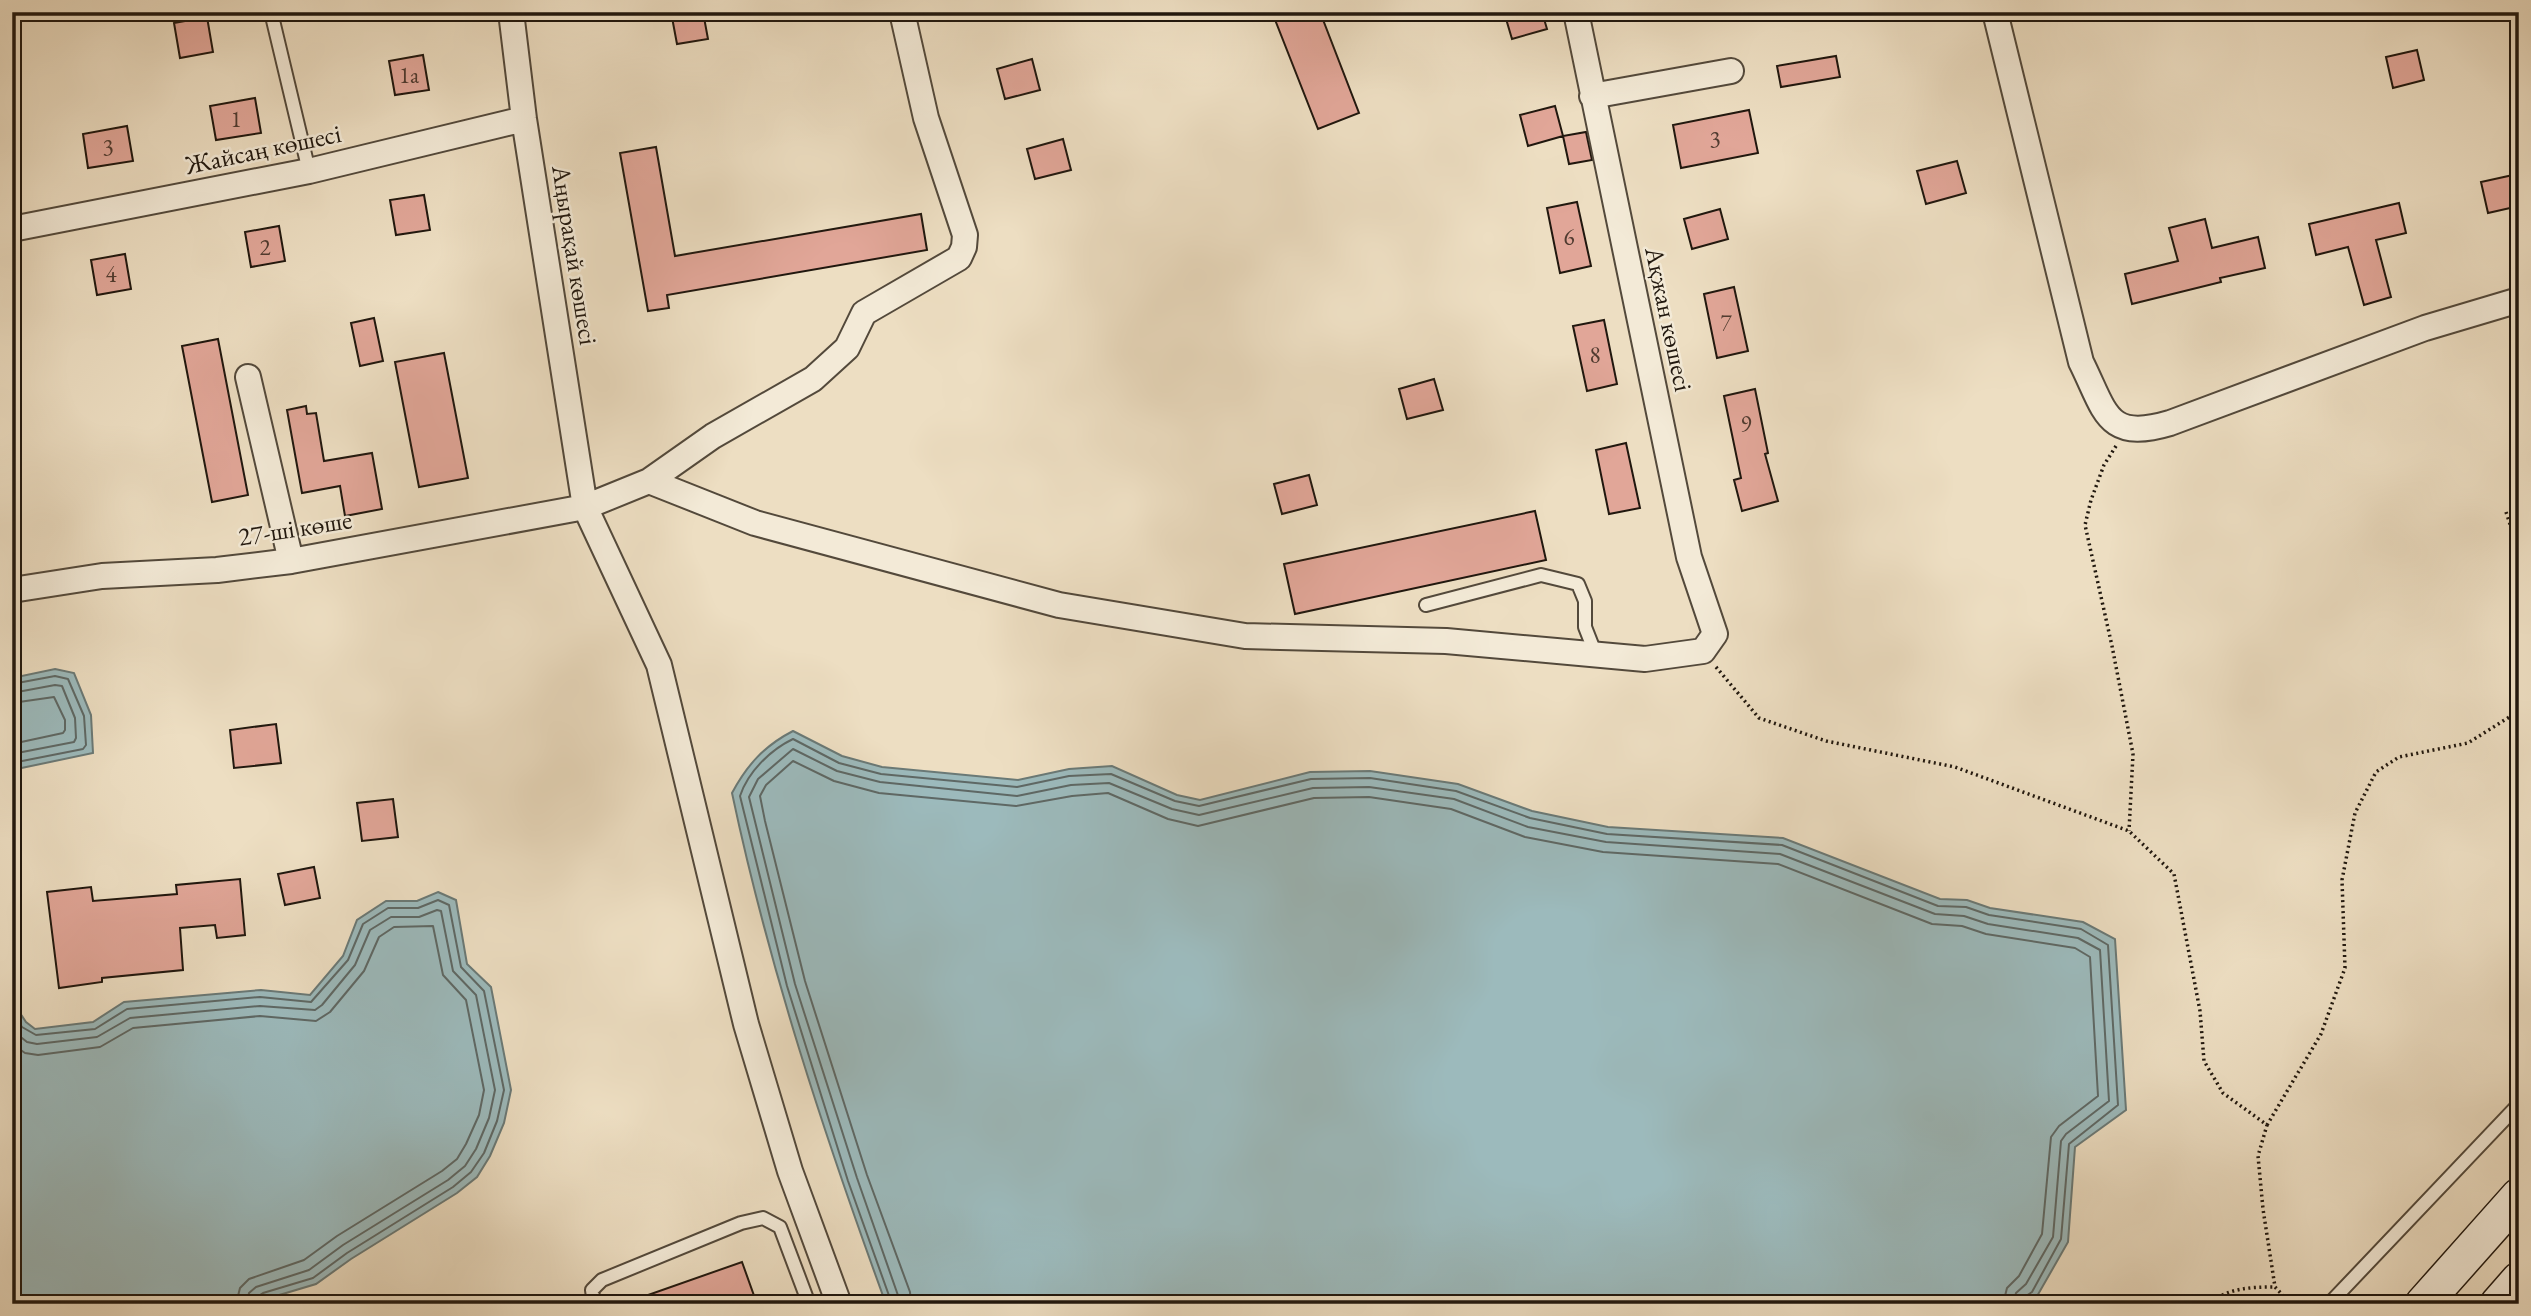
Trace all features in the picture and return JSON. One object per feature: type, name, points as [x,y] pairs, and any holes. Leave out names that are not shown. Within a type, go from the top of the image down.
[{"type":"main road","points":[[2423,1304],[2519,1196]]},
{"type":"main road","points":[[2498,1304],[2519,1280]]},
{"type":"street","name":"Аңырақай көшесі","points":[[511,12],[524,119],[584,507],[659,665],[746,1024],[790,1171],[839,1304]]},
{"type":"street","name":"27-ші көше","points":[[12,590],[102,576],[217,570],[291,561],[584,507],[649,481],[713,436],[813,379],[846,348],[864,313],[959,258],[964,247],[965,235],[926,118],[902,12]]},
{"type":"street","name":"Ақжан көшесі","points":[[1576,12],[1709,643]]},
{"type":"street","points":[[1995,12],[2081,362],[2106,414],[2123,429],[2146,430],[2170,423],[2425,328],[2519,300]]},
{"type":"street","points":[[1592,96],[1731,71]]},
{"type":"street","name":"Жайсаң көшесі","points":[[12,229],[309,171],[524,119]]},
{"type":"street","points":[[248,377],[291,561]]},
{"type":"street","points":[[649,481],[755,523],[1059,604],[1245,636],[1446,641],[1645,659],[1709,643]]},
{"type":"lane","points":[[271,12],[309,171]]},
{"type":"lane","points":[[1426,605],[1541,575],[1566,579],[1578,584],[1585,601],[1585,627],[1596,655]]},
{"type":"lane","points":[[2329,1304],[2519,1104]]},
{"type":"lane","points":[[594,1304],[592,1290],[602,1280],[741,1223],[763,1218],[780,1227],[809,1304]]},
{"type":"path","points":[[2123,429],[2116,447],[2104,465],[2085,525],[2133,754],[2129,831]]},
{"type":"path","points":[[2507,512],[2519,551]]},
{"type":"path","points":[[1709,643],[1759,718],[1826,741],[1955,767],[2129,831],[2174,874],[2200,1011],[2204,1061],[2223,1093],[2267,1125]]},
{"type":"path","points":[[2291,1304],[2275,1287],[2258,1156],[2267,1125],[2321,1034],[2344,968],[2342,880],[2355,813],[2376,772],[2399,757],[2468,743],[2511,716],[2519,705]]},
{"type":"path","points":[[2208,1304],[2220,1294],[2247,1287],[2275,1287]]},
{"type":"water","points":[[55,669],[74,673],[91,715],[93,753],[12,770],[12,678]]},
{"type":"water","points":[[793,731],[842,756],[882,767],[1018,780],[1069,769],[1112,766],[1177,795],[1200,800],[1310,772],[1370,771],[1458,784],[1532,811],[1608,827],[1783,838],[1940,899],[1967,900],[1990,908],[2083,922],[2115,939],[2126,1110],[2075,1147],[2068,1242],[2036,1298],[2020,1304],[886,1304],[841,1178],[781,988],[732,793],[757,757]]},
{"type":"water","points":[[438,892],[456,900],[467,964],[491,987],[511,1090],[504,1123],[490,1156],[477,1177],[457,1193],[316,1284],[266,1299],[258,1304],[12,1304],[12,1001],[26,1022],[35,1029],[93,1022],[124,1002],[261,990],[310,995],[343,956],[357,920],[386,901],[417,901]]},
{"type":"building","points":[[671,12],[703,12],[708,39],[677,44]]},
{"type":"building","points":[[1272,12],[1320,12],[1359,113],[1318,129]]},
{"type":"building","points":[[1504,12],[1542,12],[1547,29],[1512,39]]},
{"type":"building","points":[[207,17],[213,52],[180,58],[174,23]]},
{"type":"building","points":[[2417,50],[2424,80],[2393,88],[2386,57]]},
{"type":"building","points":[[423,55],[429,90],[395,95],[389,61]]},
{"type":"building","points":[[1836,56],[1840,77],[1781,87],[1777,66]]},
{"type":"building","points":[[1032,59],[1040,90],[1005,99],[997,69]]},
{"type":"building","points":[[255,98],[261,133],[216,140],[210,106]]},
{"type":"building","points":[[1555,106],[1563,136],[1528,146],[1520,115]]},
{"type":"building","points":[[1749,110],[1758,153],[1681,168],[1673,125]]},
{"type":"building","points":[[127,126],[133,161],[88,168],[83,134]]},
{"type":"building","points":[[1586,132],[1592,160],[1569,164],[1563,136]]},
{"type":"building","points":[[1063,139],[1071,170],[1035,179],[1027,149]]},
{"type":"building","points":[[656,147],[675,256],[921,214],[927,250],[667,295],[669,308],[648,311],[620,153]]},
{"type":"building","points":[[1957,161],[1966,193],[1926,204],[1917,171]]},
{"type":"building","points":[[2513,175],[2519,206],[2488,213],[2481,182]]},
{"type":"building","points":[[424,195],[430,230],[396,235],[390,200]]},
{"type":"building","points":[[1577,202],[1591,266],[1560,273],[1547,208]]},
{"type":"building","points":[[2399,203],[2406,233],[2376,240],[2391,297],[2364,305],[2348,247],[2316,255],[2309,224]]},
{"type":"building","points":[[1720,209],[1728,239],[1692,249],[1684,219]]},
{"type":"building","points":[[2205,219],[2212,248],[2258,237],[2265,268],[2220,278],[2221,282],[2132,304],[2125,274],[2178,261],[2169,228]]},
{"type":"building","points":[[279,226],[285,261],[251,267],[245,232]]},
{"type":"building","points":[[125,254],[131,289],[97,295],[91,260]]},
{"type":"building","points":[[1734,287],[1748,351],[1717,358],[1704,294]]},
{"type":"building","points":[[374,318],[383,361],[360,366],[351,323]]},
{"type":"building","points":[[1604,320],[1617,384],[1587,391],[1573,326]]},
{"type":"building","points":[[218,339],[248,495],[212,502],[182,346]]},
{"type":"building","points":[[444,353],[468,478],[419,487],[395,362]]},
{"type":"building","points":[[1434,379],[1443,410],[1407,419],[1399,389]]},
{"type":"building","points":[[1755,389],[1768,453],[1765,454],[1778,501],[1742,511],[1734,480],[1741,478],[1724,396]]},
{"type":"building","points":[[306,406],[307,414],[316,413],[324,461],[372,453],[382,509],[345,516],[340,486],[302,493],[287,410]]},
{"type":"building","points":[[1626,443],[1640,508],[1609,514],[1596,450]]},
{"type":"building","points":[[1309,475],[1317,505],[1282,514],[1274,484]]},
{"type":"building","points":[[1535,511],[1546,560],[1295,614],[1284,564]]},
{"type":"building","points":[[276,724],[281,763],[234,768],[230,730]]},
{"type":"building","points":[[393,799],[398,837],[362,841],[357,803]]},
{"type":"building","points":[[314,867],[320,898],[285,905],[278,874]]},
{"type":"building","points":[[240,879],[245,935],[217,938],[215,925],[180,928],[183,970],[102,978],[102,982],[59,988],[47,892],[91,887],[93,901],[177,894],[176,885]]},
{"type":"building","points":[[742,1262],[757,1304],[631,1304],[631,1301]]}]
